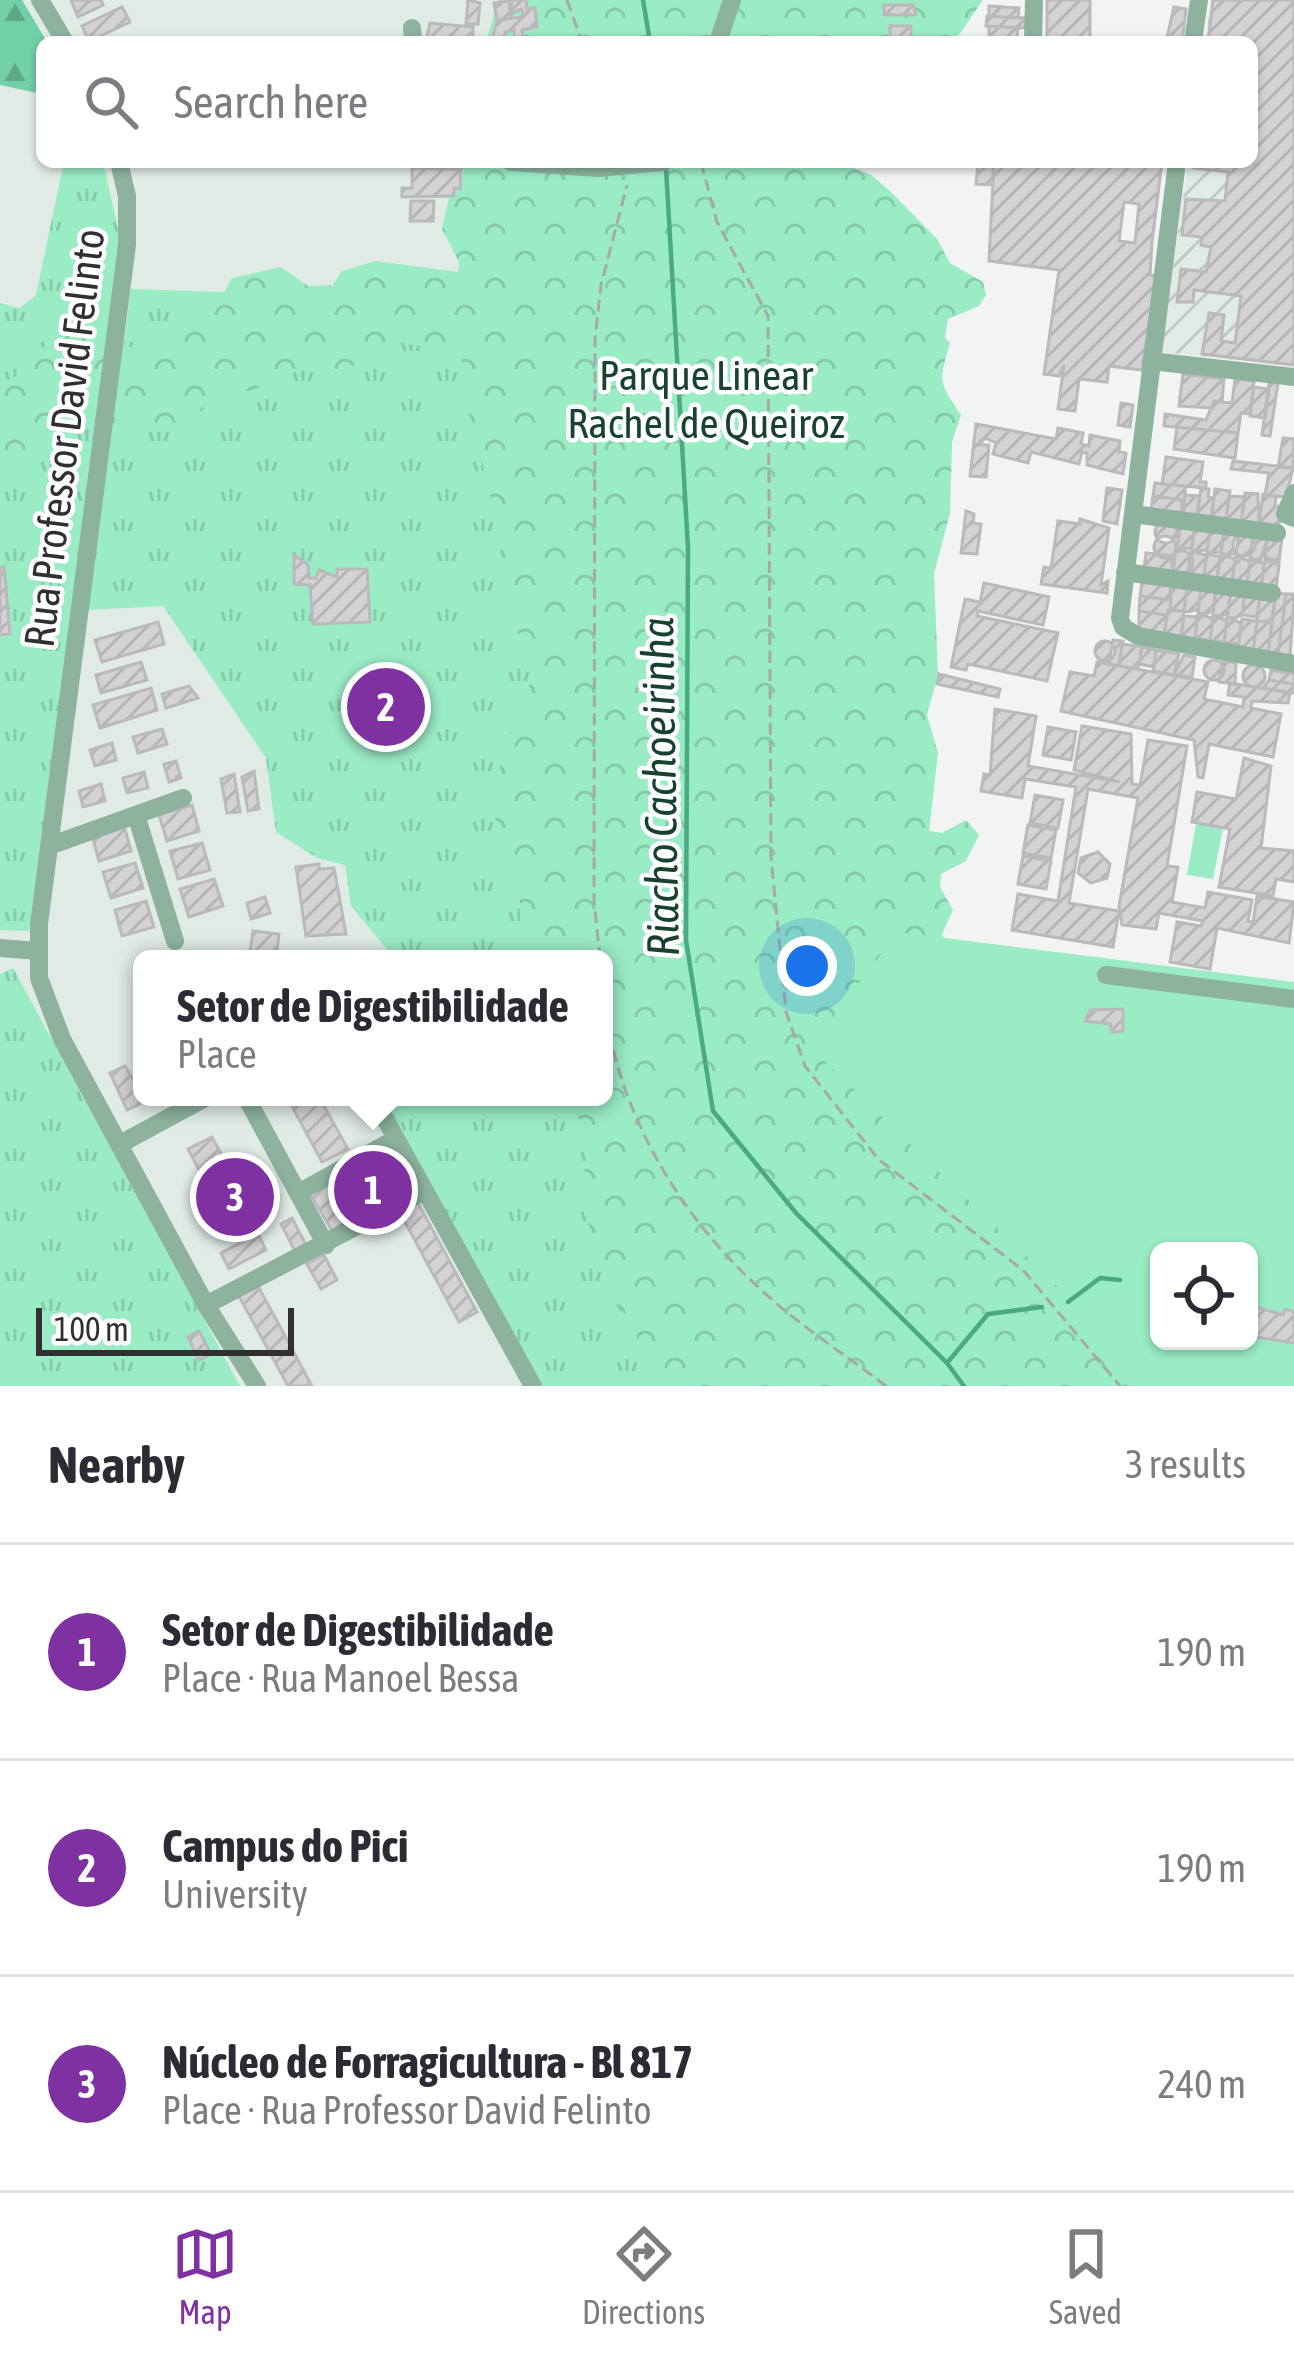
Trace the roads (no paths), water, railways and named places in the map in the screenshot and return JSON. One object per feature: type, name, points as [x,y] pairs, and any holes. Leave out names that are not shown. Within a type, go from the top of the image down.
[{"type":"street","points":[[40,0],[61,36]]},
{"type":"street","points":[[720,36],[732,0]]},
{"type":"street","points":[[1033,36],[1034,0]]},
{"type":"street","points":[[1194,36],[1199,0]]},
{"type":"street","name":"Rua Professor David Felinto","points":[[121,168],[128,196],[127,245],[38,951],[48,1008],[206,1305],[257,1386]]},
{"type":"street","points":[[1176,168],[1123,627],[1138,636],[1294,664]]},
{"type":"street","points":[[1151,361],[1294,377]]},
{"type":"street","points":[[1294,494],[1286,514],[1294,518]]},
{"type":"street","points":[[1133,514],[1277,533]]},
{"type":"street","points":[[1126,572],[1272,593]]},
{"type":"street","points":[[49,846],[183,798]]},
{"type":"street","points":[[136,815],[175,941]]},
{"type":"street","points":[[1,946],[38,951]]},
{"type":"street","points":[[1106,975],[1294,998]]},
{"type":"street","points":[[119,1144],[190,1106]]},
{"type":"street","points":[[251,1106],[326,1245]]},
{"type":"street","points":[[378,1106],[533,1386]]},
{"type":"street","points":[[298,1192],[395,1138]]},
{"type":"street","points":[[206,1305],[422,1192]]},
{"type":"waterway","name":"Riacho Cachoeirinha","points":[[643,0],[649,36]]},
{"type":"waterway","name":"Riacho Cachoeirinha","points":[[666,168],[688,548],[686,940],[713,1111],[796,1213],[947,1363],[964,1386]]},
{"type":"waterway","points":[[1068,1302],[1100,1278],[1120,1280]]},
{"type":"waterway","points":[[947,1363],[988,1314],[1042,1307]]},
{"type":"place","name":"Campus do Pici","points":[[386,707]]},
{"type":"place","name":"Setor de Digestibilidade","points":[[373,1190]]},
{"type":"place","name":"Núcleo de Forragicultura - Bl 817","points":[[235,1197]]},
{"type":"park label","name":"Parque Linear Rachel de Queiroz","points":[[706,399]]}]
